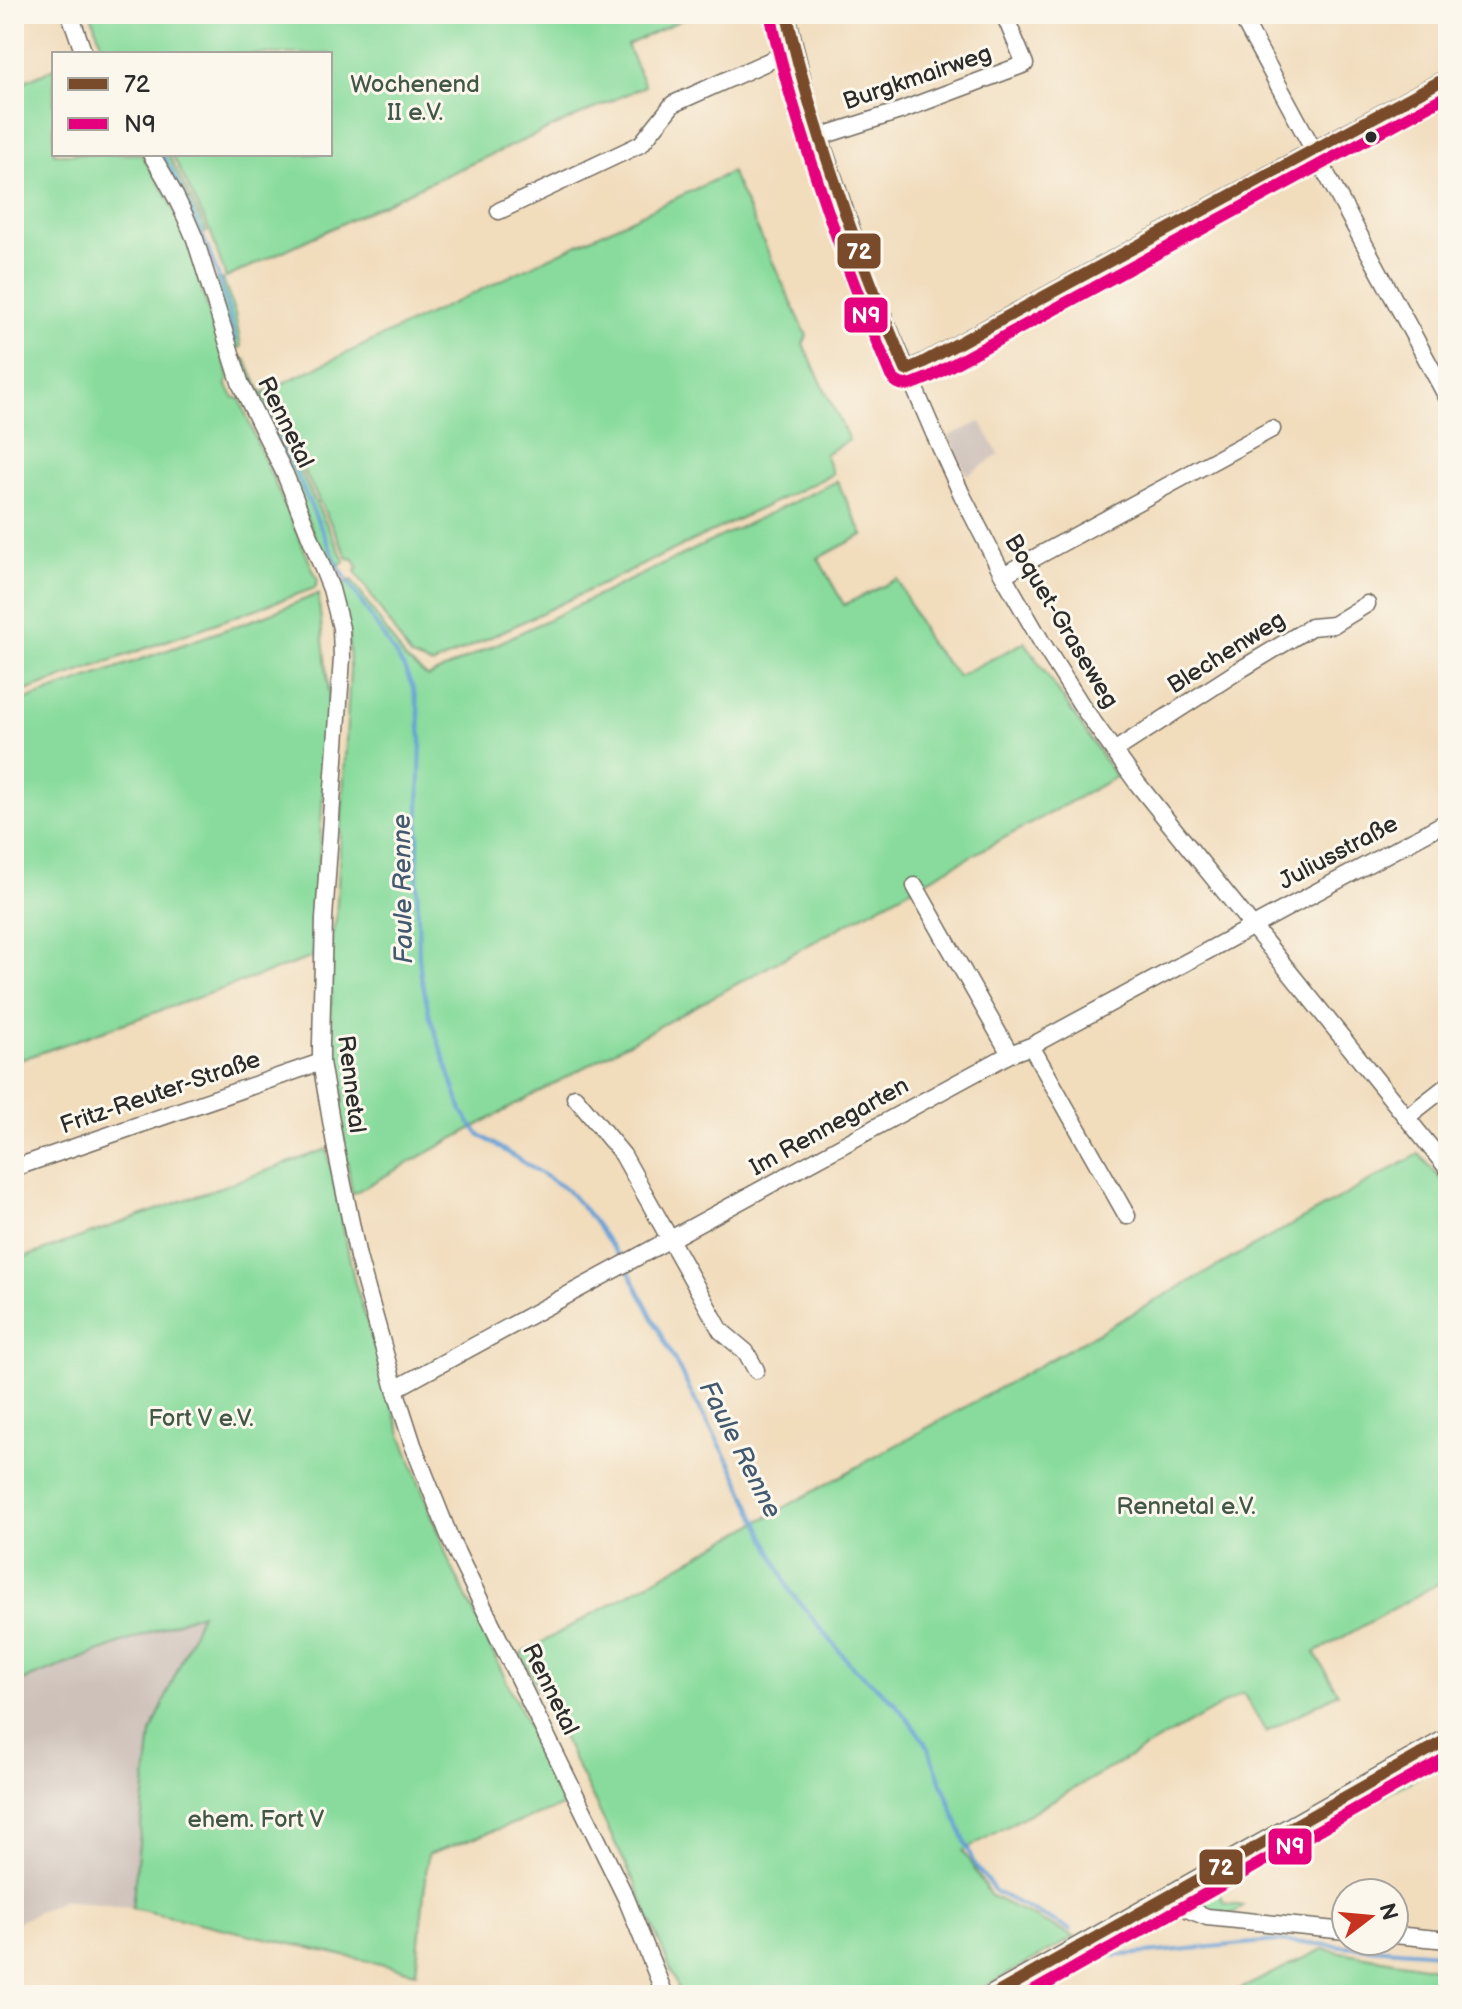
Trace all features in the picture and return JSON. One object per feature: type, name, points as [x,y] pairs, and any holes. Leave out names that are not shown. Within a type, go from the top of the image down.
[{"type":"street","points":[[70,14],[83,52]]},
{"type":"street","name":"Boquet-Graseweg","points":[[787,14],[819,137],[859,255],[962,495],[1003,575],[1084,709],[1137,783],[1448,1169]]},
{"type":"street","name":"Burgkmairweg","points":[[819,137],[900,111],[1025,64],[1004,14]]},
{"type":"street","points":[[1240,14],[1448,399]]},
{"type":"street","points":[[499,211],[641,144],[673,104],[795,52]]},
{"type":"street","points":[[906,370],[1448,77]]},
{"type":"street","name":"Rennetal","points":[[152,156],[186,216],[241,385],[285,474],[331,589],[338,615],[342,658],[324,919],[321,1062],[358,1257],[413,1445],[452,1543],[626,1898],[665,1995]]},
{"type":"street","points":[[1003,575],[1272,429]]},
{"type":"street","name":"Blechenweg","points":[[1114,751],[1311,627],[1333,625],[1367,604]]},
{"type":"street","name":"Juliusstraße","points":[[1252,926],[1448,821]]},
{"type":"street","points":[[915,886],[1010,1054]]},
{"type":"street","name":"Im Rennegarten","points":[[395,1389],[1010,1054],[1031,1046],[1252,926]]},
{"type":"street","points":[[1031,1046],[1127,1216]]},
{"type":"street","name":"Fritz-Reuter-Straße","points":[[14,1168],[321,1062]]},
{"type":"street","points":[[1407,1117],[1448,1085]]},
{"type":"street","points":[[575,1097],[623,1155],[721,1331],[746,1352],[756,1370]]},
{"type":"street","points":[[994,1995],[1448,1739]]},
{"type":"street","points":[[1172,1896],[1189,1910],[1207,1917],[1330,1929]]},
{"type":"street","points":[[1410,1936],[1448,1940]]},
{"type":"shaded area","points":[[981,422],[999,455],[967,475],[949,436]]},
{"type":"shaded area","points":[[201,1612],[151,1733],[132,1908],[63,1900],[14,1924],[14,1684]]},
{"type":"green space","name":"Wochenend II e.V.","points":[[91,14],[694,14],[627,45],[645,86],[226,278],[211,233],[173,156],[332,156],[332,52],[104,52]]},
{"type":"green space","points":[[52,69],[52,156],[142,156],[167,195],[186,239],[229,377],[226,384],[233,397],[240,399],[318,581],[315,588],[14,695],[14,86]]},
{"type":"green space","points":[[158,156],[169,156],[207,232],[197,235]]},
{"type":"green space","points":[[731,172],[807,336],[803,344],[849,440],[825,454],[833,474],[432,665],[411,657],[355,571],[358,568],[354,559],[348,558],[264,392]]},
{"type":"green space","points":[[223,279],[235,314],[241,347],[235,349],[214,281]]},
{"type":"green space","points":[[245,359],[345,562],[329,569],[237,360]]},
{"type":"green space","points":[[837,481],[863,535],[818,558],[844,605],[897,579],[929,643],[958,676],[1025,642],[1116,777],[352,1194],[340,1111],[344,1091],[337,1087],[331,1018],[332,934],[336,919],[350,669],[348,621],[337,586],[352,580],[406,660],[428,677]]},
{"type":"green space","points":[[318,594],[329,694],[313,957],[14,1062],[14,704]]},
{"type":"green space","name":"Fort V e.V.","points":[[327,1149],[354,1280],[401,1434],[448,1559],[566,1805],[428,1854],[416,1972],[132,1908],[151,1733],[201,1613],[14,1684],[14,1261]]},
{"type":"green space","name":"Rennetal e.V.","points":[[1419,1154],[1448,1187],[1448,1578],[1315,1653],[1338,1693],[1266,1732],[1243,1693],[963,1851],[991,1896],[1074,1937],[970,1995],[681,1995],[635,1883],[521,1654]]},
{"type":"green space","points":[[1432,1760],[1436,1767],[1218,1889],[1224,1903],[1243,1906],[1233,1914],[1215,1912],[1206,1907],[1206,1890]]},
{"type":"green space","points":[[1323,1949],[1330,1950],[1330,1957],[1371,1957],[1448,1970],[1448,1995],[1228,1995]]},
{"type":"waterway","name":"Faule Renne","points":[[81,14],[93,52]]},
{"type":"waterway","name":"Faule Renne","points":[[163,156],[206,244],[223,292],[235,341]]},
{"type":"waterway","name":"Faule Renne","points":[[242,365],[339,568],[404,668],[413,688],[421,738],[417,877],[421,976],[430,1017],[462,1111],[480,1135],[567,1190],[622,1260]]},
{"type":"waterway","name":"Faule Renne","points":[[627,1268],[734,1470],[790,1591],[851,1665],[894,1702],[926,1743],[974,1864],[996,1892],[1070,1930]]},
{"type":"waterway","name":"Faule Renne","points":[[1113,1956],[1276,1941],[1448,1956]]},
{"type":"transit line","name":"72","points":[[787,14],[805,89],[837,189],[906,370],[1448,77]]},
{"type":"transit line","name":"N9","points":[[771,17],[795,110],[839,245],[891,376],[904,385],[930,377],[1448,95]]},
{"type":"transit line","name":"72","points":[[994,1995],[1448,1739]]},
{"type":"transit line","name":"N9","points":[[1027,1995],[1448,1757]]},
{"type":"park label","name":"ehem. Fort V","points":[[256,1819]]}]
